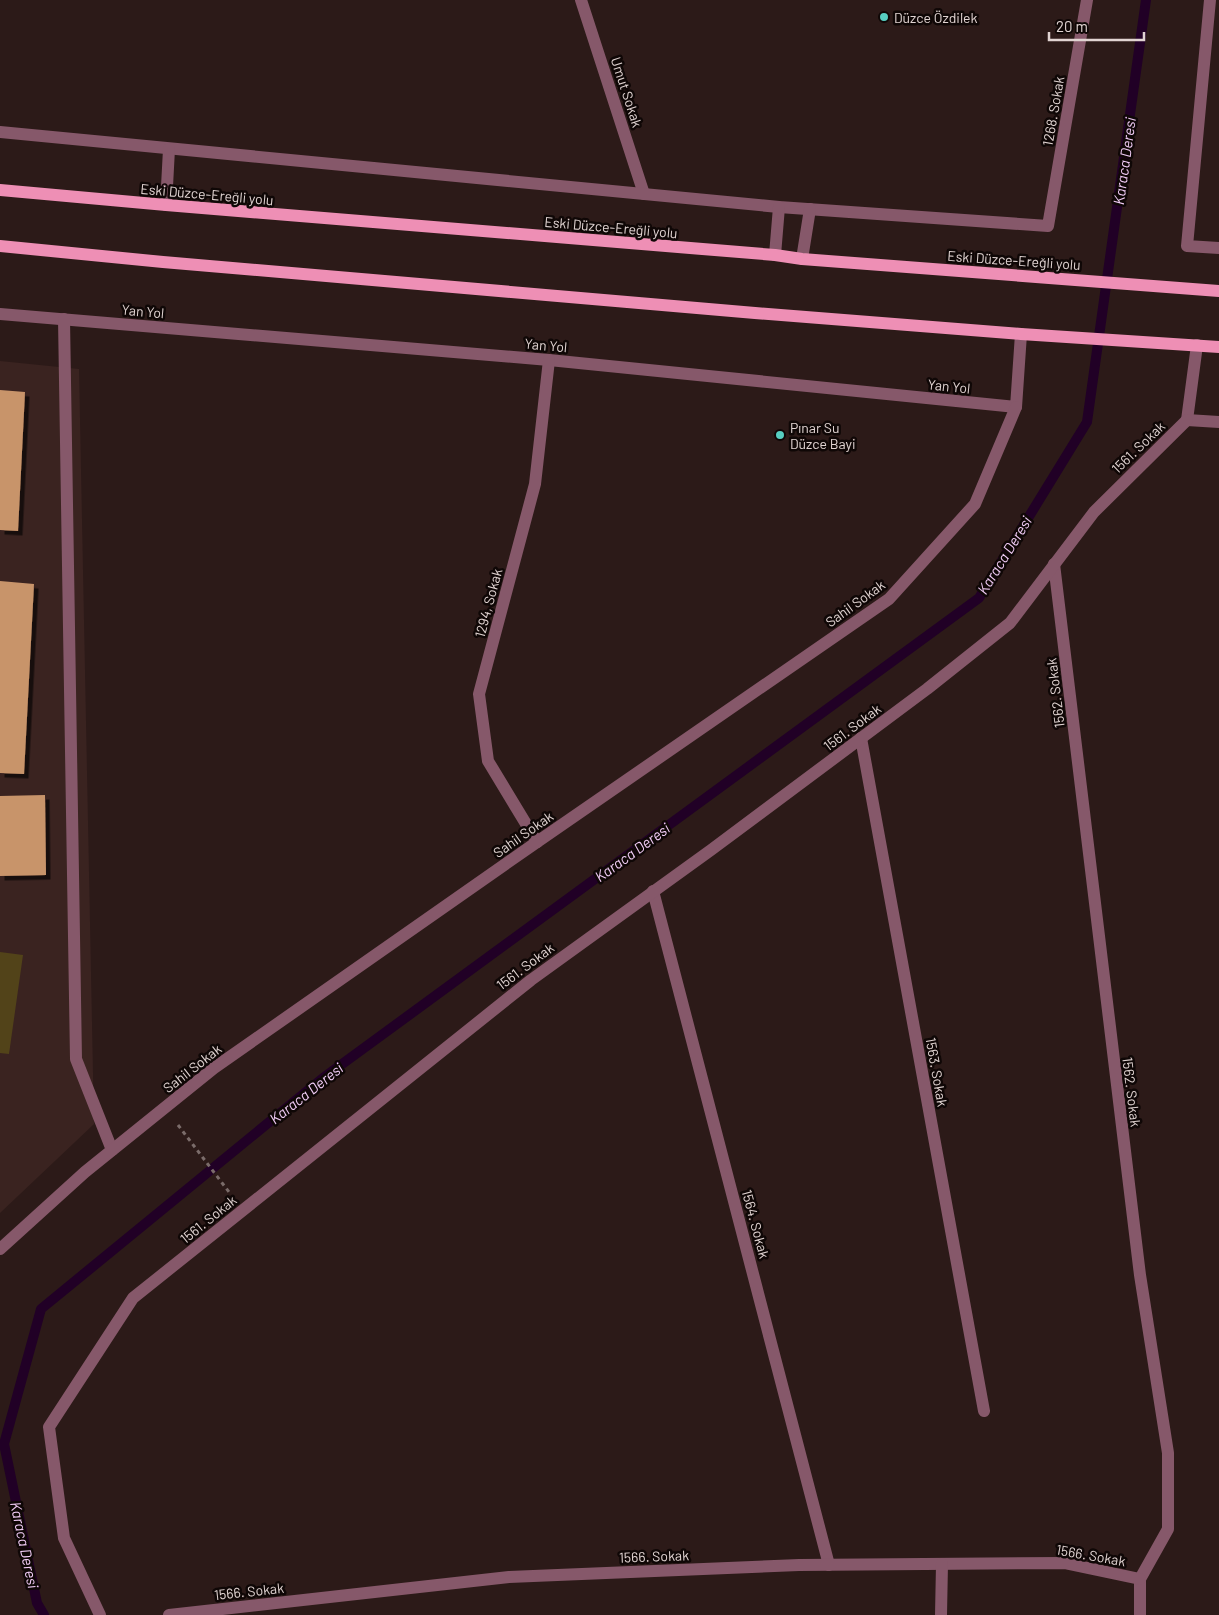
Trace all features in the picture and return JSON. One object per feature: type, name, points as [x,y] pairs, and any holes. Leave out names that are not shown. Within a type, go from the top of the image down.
[{"type":"main road","name":"Eski Düzce-Ereğli yolu","points":[[0,190],[802,259],[1219,291]]},
{"type":"main road","points":[[0,246],[183,264],[1021,334],[1219,348]]},
{"type":"street","name":"Umut Sokak","points":[[581,0],[644,194]]},
{"type":"street","name":"1268. Sokak","points":[[810,209],[1048,226],[1087,0]]},
{"type":"street","points":[[1210,0],[1187,246],[1219,248]]},
{"type":"street","points":[[0,132],[810,209],[802,259]]},
{"type":"street","points":[[166,205],[168,149]]},
{"type":"street","points":[[774,256],[779,207]]},
{"type":"street","name":"Yan Yol","points":[[0,314],[549,360],[1016,407]]},
{"type":"street","points":[[64,319],[76,1059],[112,1150]]},
{"type":"street","points":[[1016,407],[1021,334]]},
{"type":"street","points":[[1197,345],[1187,420],[1219,422]]},
{"type":"street","name":"1294, Sokak","points":[[537,842],[488,762],[479,694],[535,484],[549,360]]},
{"type":"street","name":"Sahil Sokak","points":[[0,1249],[85,1172],[214,1068],[537,842],[890,599],[975,504],[1016,407]]},
{"type":"street","name":"1561. Sokak","points":[[100,1615],[64,1538],[49,1427],[133,1298],[531,980],[654,892],[862,738],[1010,623],[1094,512],[1187,420]]},
{"type":"street","name":"1562. Sokak","points":[[1054,564],[1140,1275],[1168,1453],[1168,1529],[1140,1579],[1140,1615]]},
{"type":"street","name":"1563. Sokak","points":[[862,738],[984,1411]]},
{"type":"street","name":"1564. Sokak","points":[[654,892],[829,1565]]},
{"type":"street","name":"1566. Sokak","points":[[169,1615],[509,1578],[829,1565],[1064,1562],[1140,1579]]},
{"type":"street","points":[[941,1615],[942,1564]]},
{"type":"path","points":[[165,1108],[243,1210]]},
{"type":"shaded area","points":[[0,361],[79,369],[94,1124],[0,1213]]},
{"type":"shaded area","points":[[0,952],[23,955],[9,1054],[0,1053]]},
{"type":"building","points":[[0,390],[25,392],[18,531],[0,530]]},
{"type":"building","points":[[0,581],[34,584],[24,774],[0,773]]},
{"type":"building","points":[[45,795],[46,875],[0,876],[0,796]]},
{"type":"waterway","name":"Karaca Deresi","points":[[44,1615],[37,1603],[4,1444],[41,1309],[323,1078],[979,598],[1087,422],[1146,0]]},
{"type":"place","name":"Düzce Özdilek","points":[[884,17]]},
{"type":"place","name":"Pınar Su Düzce Bayi","points":[[780,435]]}]
